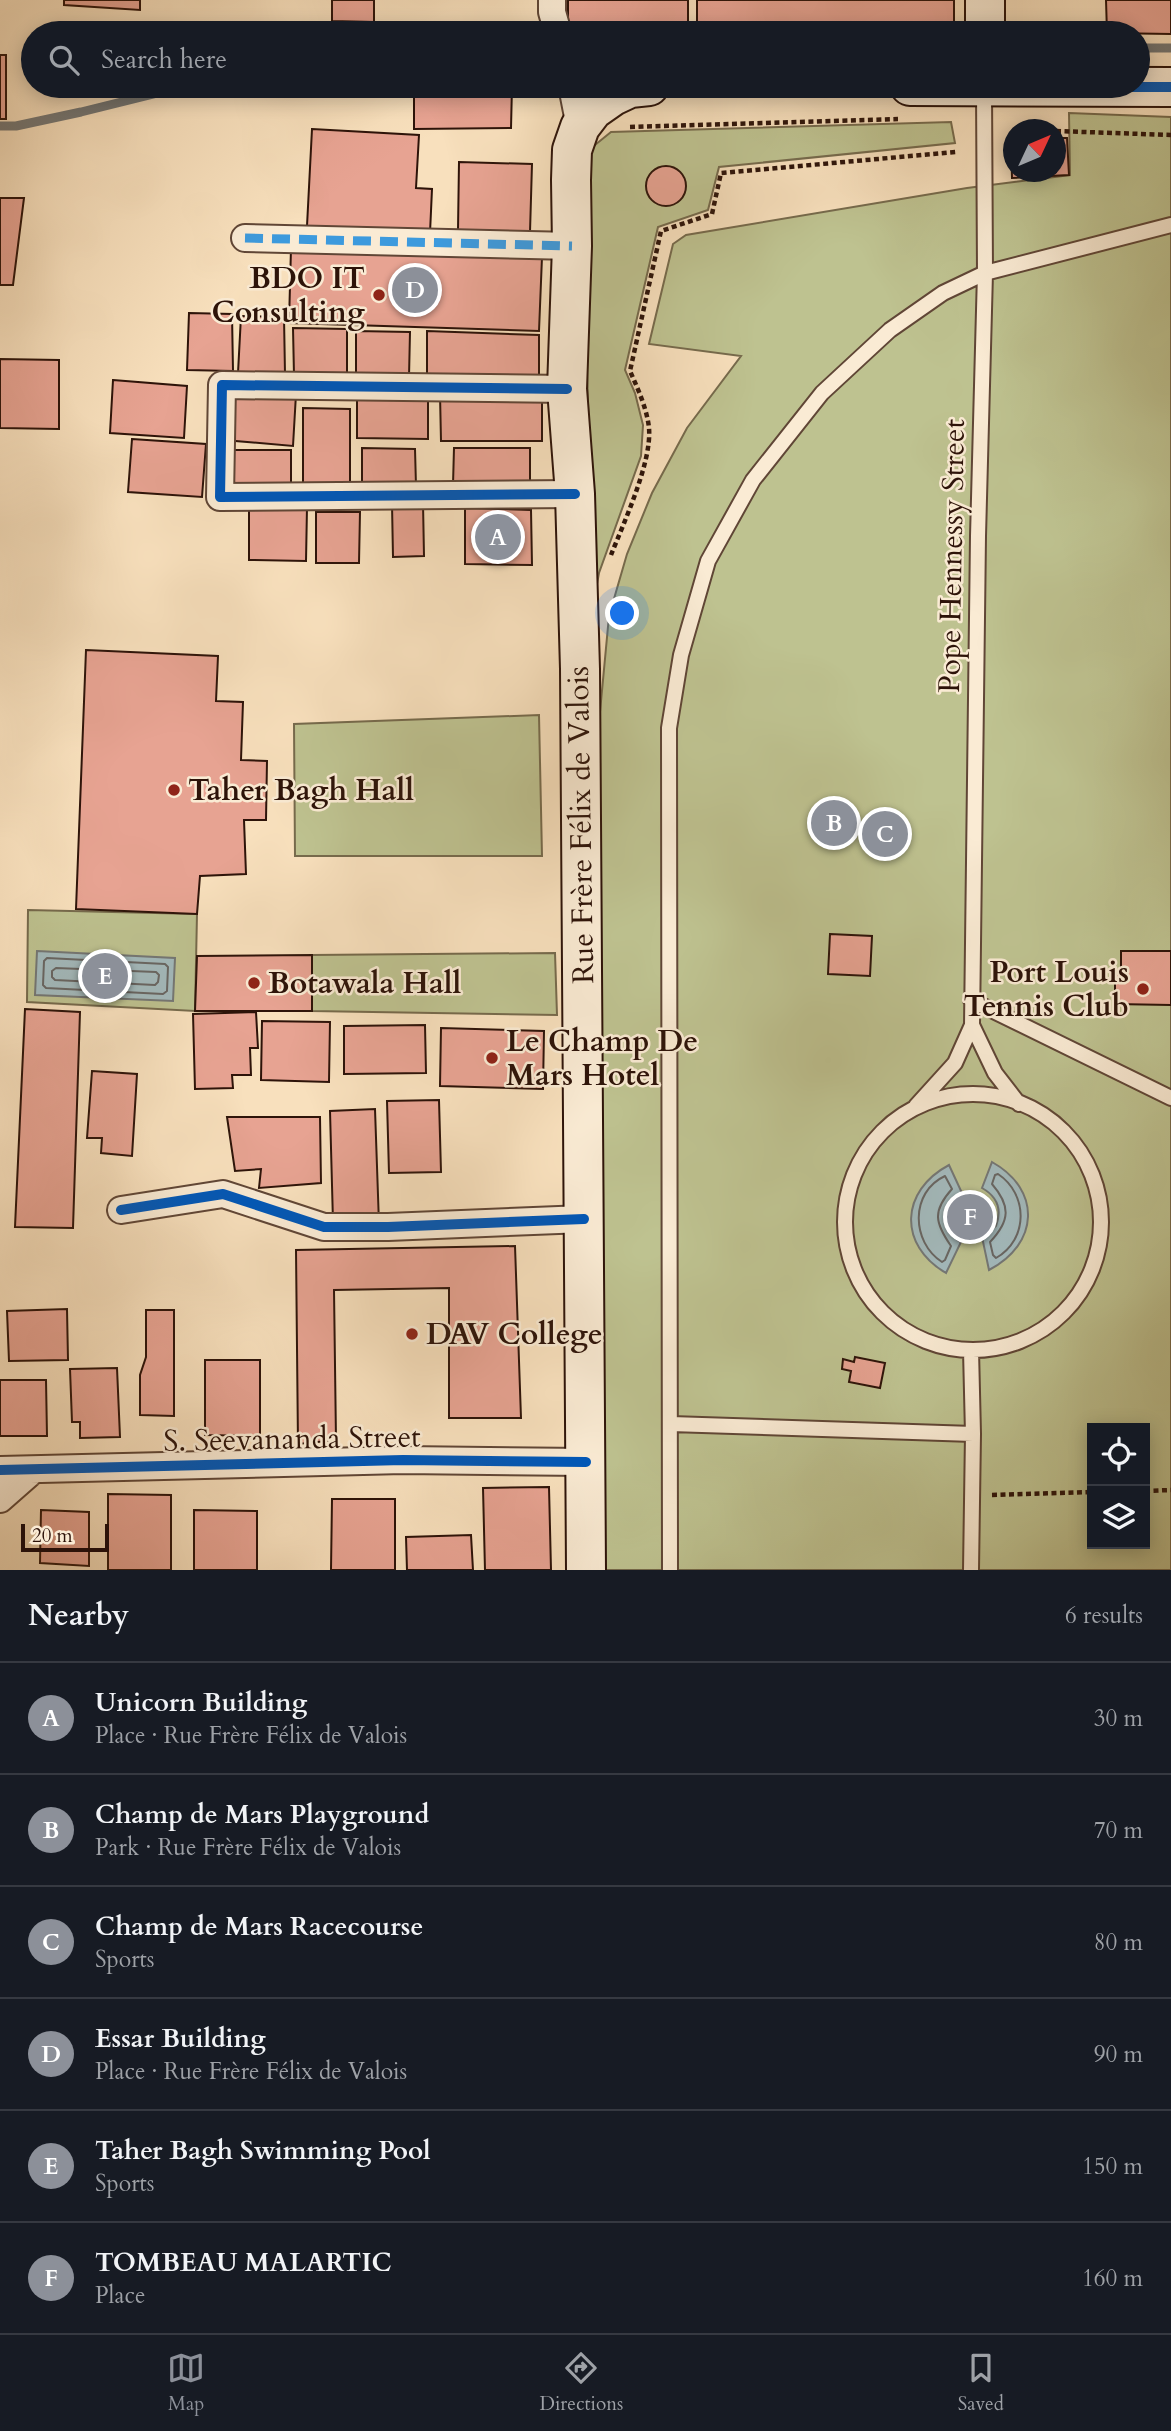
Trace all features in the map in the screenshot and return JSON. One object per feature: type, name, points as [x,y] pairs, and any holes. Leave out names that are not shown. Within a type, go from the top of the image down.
[{"type":"main road","points":[[985,0],[985,21]]},
{"type":"main road","points":[[1150,88],[1171,88]]},
{"type":"main road","points":[[905,102],[925,98]]},
{"type":"main road","points":[[580,127],[593,110],[627,103]]},
{"type":"main road","name":"Rue Frère Félix de Valois","points":[[580,127],[572,150],[567,389],[575,494],[580,669],[586,1570]]},
{"type":"street","points":[[552,0],[555,21]]},
{"type":"street","points":[[574,98],[580,127]]},
{"type":"street","points":[[245,238],[572,246]]},
{"type":"street","points":[[567,389],[222,385],[220,497],[575,494]]},
{"type":"street","points":[[121,1210],[223,1194],[324,1227],[584,1219]]},
{"type":"street","name":"S. Seevananda Street","points":[[0,1470],[403,1460],[586,1462]]},
{"type":"street","points":[[0,1499],[33,1470]]},
{"type":"lane","name":"Pope Hennessy Street","points":[[972,1026],[978,536],[985,273],[984,98]]},
{"type":"lane","points":[[670,1570],[668,728],[681,655],[708,561],[752,480],[822,393],[890,330],[943,293],[985,273],[1171,225]]},
{"type":"lane","points":[[971,1000],[1171,1098]]},
{"type":"lane","points":[[972,1026],[995,1073],[1019,1104]]},
{"type":"lane","points":[[916,1106],[969,1093],[1019,1104],[1061,1129],[1087,1163],[1100,1204],[1100,1246],[1085,1286],[1059,1319],[1023,1342],[971,1350],[942,1347],[906,1332],[876,1306],[855,1273],[845,1235],[846,1196],[860,1160],[884,1128],[916,1106],[956,1063],[972,1026]]},
{"type":"lane","points":[[971,1350],[971,1570]]},
{"type":"lane","points":[[671,1424],[973,1434]]},
{"type":"path","points":[[627,103],[905,102]]},
{"type":"path","points":[[1066,131],[1171,135]]},
{"type":"path","points":[[1150,1491],[1171,1490]]},
{"type":"path","points":[[972,1496],[1087,1492]]},
{"type":"green space","points":[[1069,113],[1171,117],[1171,1570],[605,1570],[598,896],[600,712],[609,616],[627,554],[652,493],[687,428],[741,356],[649,344],[673,244],[686,235],[967,188],[1015,182],[1066,182],[1066,176],[1070,175]]},
{"type":"green space","points":[[951,122],[955,143],[719,167],[708,210],[658,227],[625,370],[635,393],[643,425],[641,456],[599,573],[594,600],[581,174],[590,149],[611,132]]},
{"type":"green space","points":[[539,715],[542,856],[295,856],[294,724]]},
{"type":"green space","points":[[28,910],[197,914],[195,1011],[27,1002]]},
{"type":"green space","points":[[555,953],[557,1015],[312,1011],[312,955]]},
{"type":"water","points":[[37,951],[175,958],[173,1001],[35,995]]},
{"type":"water","points":[[992,1162],[1020,1187],[1028,1217],[1018,1246],[1006,1259],[989,1270],[982,1237],[996,1226],[999,1215],[992,1195],[982,1188]]},
{"type":"water","points":[[949,1165],[962,1193],[949,1203],[946,1224],[954,1237],[961,1242],[946,1273],[919,1248],[911,1218],[921,1189]]},
{"type":"building","points":[[64,0],[140,0],[140,10],[64,5]]},
{"type":"building","points":[[332,0],[374,0],[374,21],[332,21]]},
{"type":"building","points":[[568,0],[688,0],[688,21],[568,21]]},
{"type":"building","points":[[697,0],[954,0],[954,21],[697,21]]},
{"type":"building","points":[[1106,0],[1171,0],[1171,34],[1150,34],[1150,21],[1107,21]]},
{"type":"building","points":[[0,55],[6,55],[6,119],[0,119]]},
{"type":"building","points":[[414,98],[512,98],[511,128],[414,129]]},
{"type":"building","points":[[312,129],[419,135],[416,188],[432,189],[430,233],[307,226]]},
{"type":"building","points":[[1066,138],[1067,138],[1069,175],[1066,175]]},
{"type":"building","points":[[459,162],[532,164],[530,232],[458,230]]},
{"type":"building","points":[[666,166],[674,167],[680,172],[685,178],[685,194],[680,200],[674,205],[666,206],[658,205],[652,200],[647,194],[646,186],[647,178],[652,172],[658,167]]},
{"type":"building","points":[[0,198],[24,198],[13,285],[0,285]]},
{"type":"building","points":[[291,248],[542,257],[539,331],[289,323]]},
{"type":"building","points":[[189,313],[232,314],[233,371],[187,370]]},
{"type":"building","points":[[241,316],[284,317],[285,374],[238,373]]},
{"type":"building","points":[[293,328],[347,329],[347,376],[294,375]]},
{"type":"building","points":[[356,331],[410,332],[409,377],[356,376]]},
{"type":"building","points":[[427,331],[539,335],[539,383],[427,381]]},
{"type":"building","points":[[0,359],[59,360],[59,429],[0,428]]},
{"type":"building","points":[[113,380],[187,386],[184,438],[110,433]]},
{"type":"building","points":[[226,390],[296,394],[293,446],[224,440]]},
{"type":"building","points":[[357,394],[428,397],[428,439],[357,438]]},
{"type":"building","points":[[440,394],[542,394],[542,441],[441,441]]},
{"type":"building","points":[[303,408],[350,409],[350,487],[303,487]]},
{"type":"building","points":[[132,439],[206,444],[202,497],[128,492]]},
{"type":"building","points":[[362,448],[415,449],[416,486],[362,485]]},
{"type":"building","points":[[454,448],[530,448],[530,486],[453,485]]},
{"type":"building","points":[[230,450],[291,450],[291,494],[229,492]]},
{"type":"building","points":[[423,503],[424,556],[393,557],[392,504]]},
{"type":"building","points":[[249,507],[307,507],[306,561],[249,560]]},
{"type":"building","points":[[465,508],[531,510],[532,565],[465,564]]},
{"type":"building","points":[[316,512],[360,512],[359,563],[316,563]]},
{"type":"building","name":"Taher Bagh Hall","points":[[86,650],[218,656],[216,701],[243,702],[241,760],[267,761],[266,820],[244,820],[246,874],[200,876],[197,914],[76,909]]},
{"type":"building","points":[[830,934],[872,936],[870,976],[828,974]]},
{"type":"building","name":"Port Louis Tennis Club","points":[[1121,951],[1171,951],[1171,1005],[1115,1004],[1115,973],[1121,973]]},
{"type":"building","name":"Botawala Hall","points":[[312,955],[312,1011],[195,1011],[197,956]]},
{"type":"building","points":[[25,1009],[80,1012],[73,1228],[15,1227]]},
{"type":"building","points":[[256,1012],[258,1048],[250,1048],[251,1075],[232,1075],[233,1088],[195,1089],[193,1014]]},
{"type":"building","points":[[262,1021],[330,1022],[329,1082],[261,1080]]},
{"type":"building","points":[[425,1025],[426,1073],[344,1074],[344,1026]]},
{"type":"building","name":"Le Champ De Mars Hotel","points":[[441,1028],[544,1031],[543,1089],[440,1086]]},
{"type":"building","points":[[92,1071],[137,1074],[132,1156],[101,1153],[102,1138],[87,1138]]},
{"type":"building","points":[[439,1100],[441,1172],[389,1173],[387,1101]]},
{"type":"building","points":[[375,1109],[379,1224],[333,1222],[330,1111]]},
{"type":"building","points":[[227,1117],[320,1117],[321,1183],[259,1188],[261,1169],[235,1171]]},
{"type":"building","points":[[515,1246],[521,1418],[449,1418],[449,1288],[334,1290],[336,1440],[298,1444],[296,1250]]},
{"type":"building","points":[[67,1309],[68,1360],[9,1361],[7,1311]]},
{"type":"building","points":[[146,1310],[174,1310],[174,1416],[140,1415],[140,1375],[146,1357]]},
{"type":"building","points":[[855,1357],[885,1363],[880,1388],[849,1382],[851,1371],[842,1369],[843,1359],[854,1362]]},
{"type":"building","points":[[205,1360],[260,1360],[260,1436],[205,1435]]},
{"type":"building","points":[[117,1368],[120,1437],[80,1438],[80,1422],[72,1422],[70,1369]]},
{"type":"building","points":[[0,1380],[46,1380],[47,1436],[0,1436]]},
{"type":"building","points":[[549,1487],[551,1570],[485,1570],[483,1488]]},
{"type":"building","points":[[108,1494],[171,1495],[171,1570],[108,1570]]},
{"type":"building","points":[[332,1499],[395,1499],[395,1570],[331,1570]]},
{"type":"building","points":[[41,1510],[89,1512],[89,1566],[40,1563]]},
{"type":"building","points":[[194,1510],[257,1511],[257,1570],[194,1570]]},
{"type":"building","points":[[471,1535],[473,1570],[407,1570],[406,1537]]},
{"type":"waterway","points":[[1150,48],[1171,48]]},
{"type":"waterway","points":[[0,126],[16,126],[138,98]]},
{"type":"marked path","points":[[245,238],[572,246]]},
{"type":"cycle path","points":[[1150,87],[1171,87]]},
{"type":"cycle path","points":[[567,389],[222,385],[220,497],[575,494]]},
{"type":"cycle path","points":[[121,1210],[223,1194],[324,1227],[584,1219]]},
{"type":"cycle path","points":[[0,1470],[403,1460],[586,1462]]},
{"type":"place","name":"Essar Building","points":[[415,290]]},
{"type":"place","name":"BDO IT Consulting","points":[[379,295]]},
{"type":"place","name":"Unicorn Building","points":[[498,537]]},
{"type":"place","name":"Taher Bagh Hall","points":[[174,790]]},
{"type":"place","name":"Champ de Mars Playground","points":[[834,823]]},
{"type":"place","name":"Champ de Mars Racecourse","points":[[885,834]]},
{"type":"place","name":"Taher Bagh Swimming Pool","points":[[105,976]]},
{"type":"place","name":"Botawala Hall","points":[[254,983]]},
{"type":"place","name":"Port Louis Tennis Club","points":[[1143,989]]},
{"type":"place","name":"Le Champ De Mars Hotel","points":[[492,1058]]},
{"type":"place","name":"TOMBEAU MALARTIC","points":[[970,1217]]},
{"type":"place","name":"DAV College","points":[[412,1334]]}]
